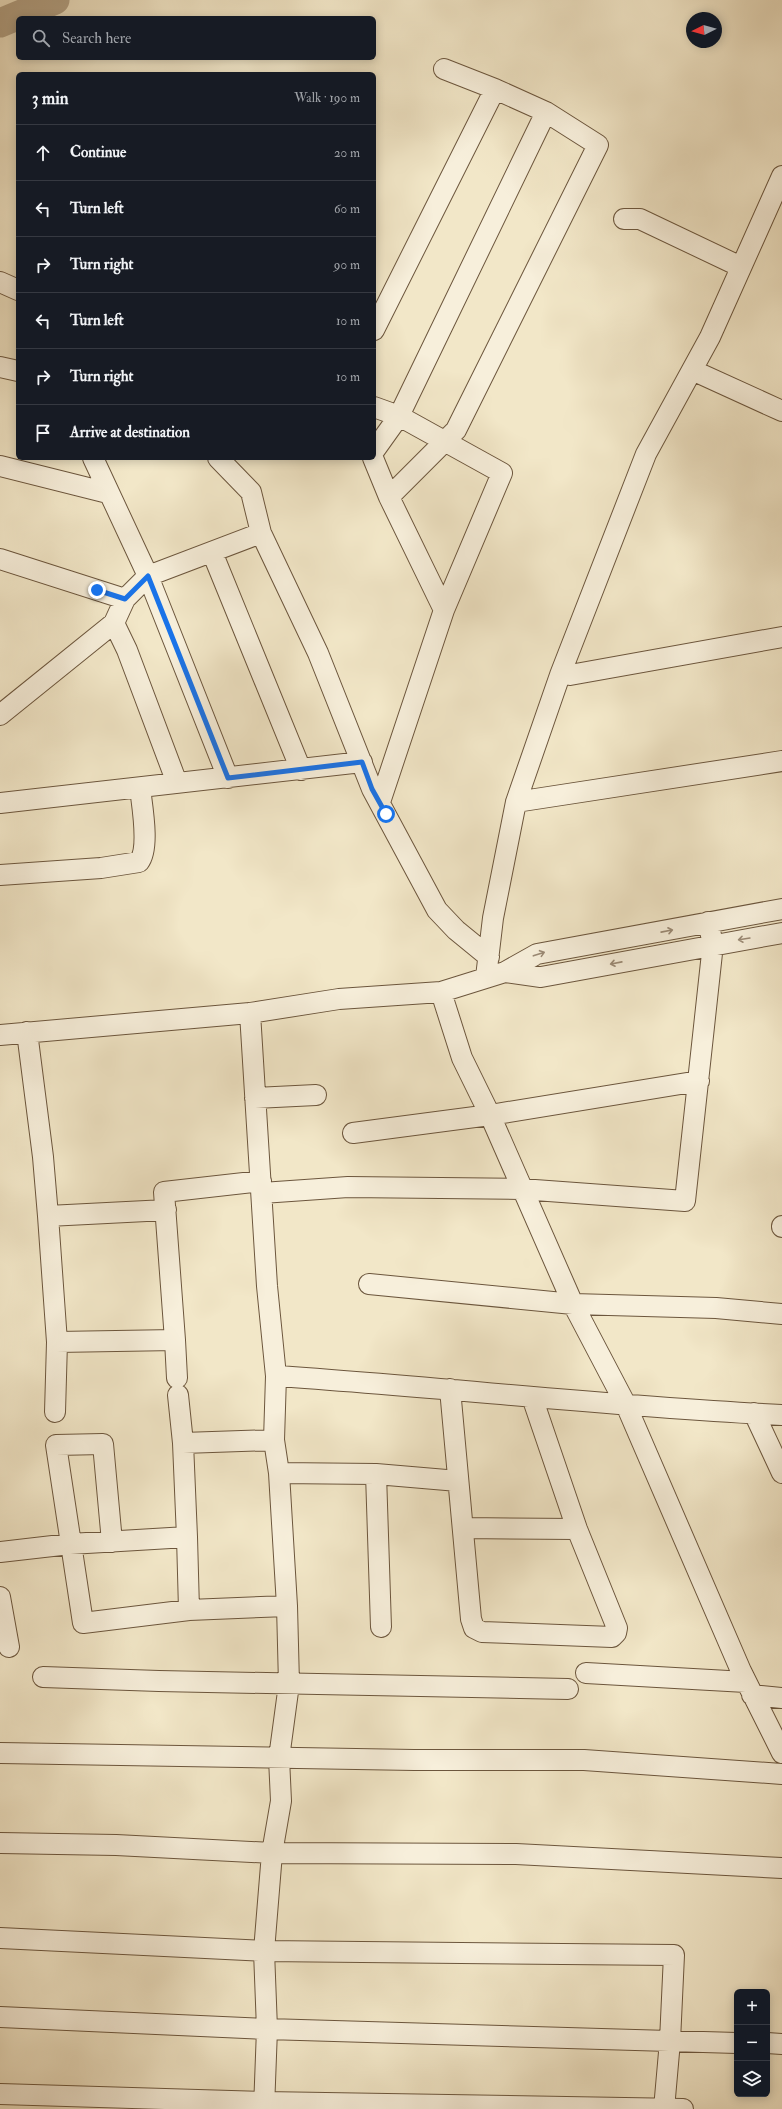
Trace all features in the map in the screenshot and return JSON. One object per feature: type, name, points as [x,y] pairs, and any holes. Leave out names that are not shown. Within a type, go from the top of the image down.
[{"type":"street","points":[[389,497],[456,430],[598,145],[546,112],[495,89],[444,70]]},
{"type":"street","points":[[376,326],[495,89]]},
{"type":"street","points":[[376,447],[399,416],[546,112]]},
{"type":"street","points":[[486,976],[494,918],[516,802],[560,675],[646,454],[710,337],[782,176]]},
{"type":"street","points":[[624,219],[640,219],[741,267]]},
{"type":"street","points":[[0,282],[16,289]]},
{"type":"street","points":[[0,368],[16,371]]},
{"type":"street","points":[[692,370],[782,411]]},
{"type":"street","points":[[376,408],[399,416],[502,473],[444,610],[380,802]]},
{"type":"street","points":[[94,460],[148,576],[228,778]]},
{"type":"street","points":[[220,460],[251,492],[261,533],[318,653],[362,762],[380,802],[437,910],[456,930],[489,957]]},
{"type":"street","points":[[374,460],[389,497],[444,610]]},
{"type":"street","points":[[0,466],[108,493]]},
{"type":"street","points":[[0,715],[114,623],[125,599],[148,576],[261,533]]},
{"type":"street","points":[[212,552],[301,770]]},
{"type":"street","points":[[0,559],[125,599]]},
{"type":"street","points":[[114,623],[127,650],[177,783]]},
{"type":"street","points":[[570,675],[782,637]]},
{"type":"street","points":[[516,802],[782,761]]},
{"type":"street","points":[[0,803],[362,762]]},
{"type":"street","points":[[0,876],[101,868],[139,862],[142,858],[144,847],[140,788]]},
{"type":"street","points":[[0,1035],[250,1013],[339,999],[441,992],[486,976],[505,972],[537,954],[782,909]]},
{"type":"street","points":[[189,1610],[183,1443],[164,1192],[262,1187],[521,1189],[685,1201],[713,944],[708,922]]},
{"type":"street","points":[[505,972],[541,977],[713,944],[782,933]]},
{"type":"street","points":[[441,992],[462,1058],[490,1115],[521,1189],[573,1304],[626,1405],[749,1688],[782,1753]]},
{"type":"street","points":[[250,1013],[267,1286],[276,1376],[274,1440],[279,1473],[287,1606],[289,1684],[279,1758],[281,1801],[272,1853],[264,1951],[267,2028],[264,2106]]},
{"type":"street","points":[[26,1032],[43,1157],[48,1216],[57,1342],[55,1412]]},
{"type":"street","points":[[353,1133],[490,1115],[699,1081]]},
{"type":"street","points":[[255,1098],[316,1095]]},
{"type":"street","points":[[48,1216],[166,1210]]},
{"type":"street","points":[[369,1284],[573,1304],[716,1308],[782,1314]]},
{"type":"street","points":[[57,1342],[175,1340]]},
{"type":"street","points":[[276,1376],[450,1389],[532,1398],[782,1415]]},
{"type":"street","points":[[450,1389],[471,1619],[474,1628],[482,1632],[612,1637],[616,1633],[617,1628],[577,1529],[532,1398]]},
{"type":"street","points":[[754,1414],[782,1473]]},
{"type":"street","points":[[183,1443],[274,1440]]},
{"type":"street","points":[[112,1542],[103,1444],[56,1445],[83,1623],[189,1610],[287,1606]]},
{"type":"street","points":[[279,1473],[376,1474],[458,1481]]},
{"type":"street","points":[[376,1474],[381,1627]]},
{"type":"street","points":[[463,1528],[577,1529]]},
{"type":"street","points":[[0,1552],[70,1544],[187,1537]]},
{"type":"street","points":[[0,1597],[9,1647]]},
{"type":"street","points":[[586,1673],[749,1688],[782,1698]]},
{"type":"street","points":[[44,1676],[289,1684],[568,1689]]},
{"type":"street","points":[[0,1753],[279,1758],[584,1760],[782,1774]]},
{"type":"street","points":[[0,1843],[116,1845],[272,1853],[516,1854],[782,1868]]},
{"type":"street","points":[[0,1938],[264,1951],[674,1955],[670,2041],[670,2109],[264,2106],[0,2094]]},
{"type":"street","points":[[0,2017],[267,2028],[734,2043]]},
{"type":"street","points":[[770,2044],[782,2044]]},
{"type":"waterway","points":[[17,16],[55,0]]},
{"type":"waterway","points":[[0,23],[16,16]]},
{"type":"route","points":[[97,590],[125,599],[148,576],[180,652],[228,778],[362,762],[372,789],[386,814]]}]
